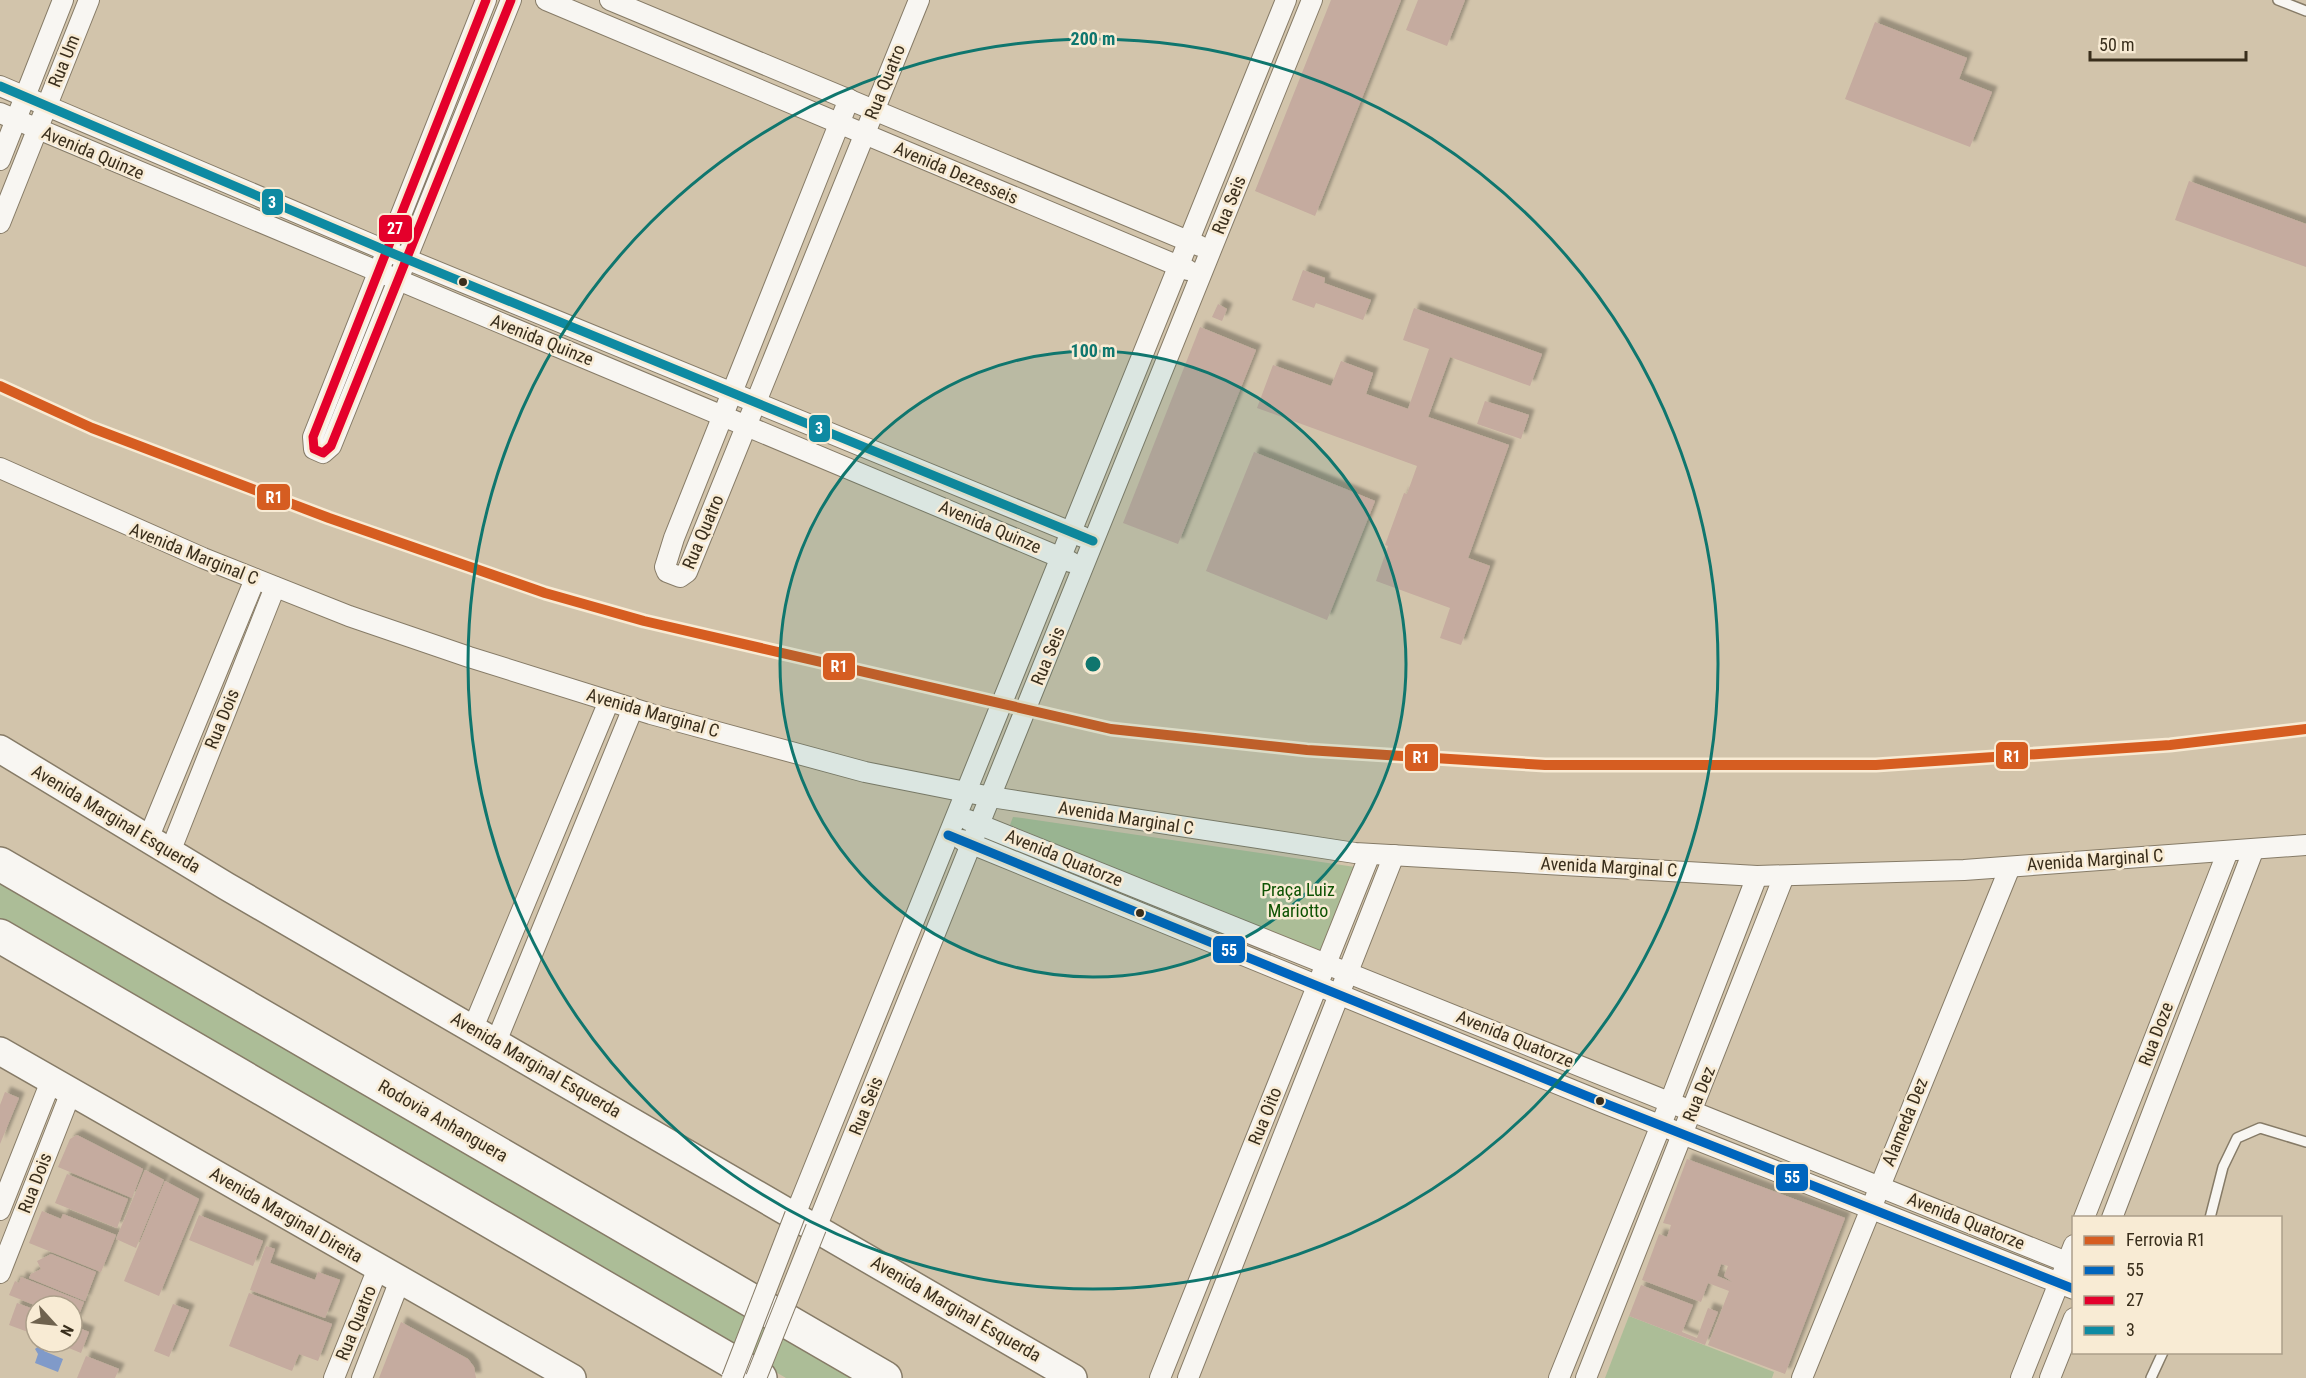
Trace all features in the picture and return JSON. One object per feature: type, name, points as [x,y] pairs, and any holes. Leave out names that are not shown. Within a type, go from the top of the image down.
[{"type":"highway","name":"Rodovia Anhanguera","points":[[0,864],[885,1378]]},
{"type":"highway","points":[[0,936],[758,1378]]},
{"type":"main road","name":"Avenida Marginal Esquerda","points":[[0,749],[159,845],[1073,1378]]},
{"type":"main road","name":"Avenida Marginal Direita","points":[[0,1051],[572,1378]]},
{"type":"street","name":"Rua Um","points":[[0,160],[8,117],[25,97],[63,0]]},
{"type":"street","name":"Rua Um","points":[[0,222],[89,0]]},
{"type":"street","points":[[486,0],[313,437],[315,449],[319,452],[323,453],[331,446],[511,0]]},
{"type":"street","name":"Avenida Dezesseis","points":[[546,0],[1200,275]]},
{"type":"street","name":"Avenida Dezesseis","points":[[610,0],[1210,251]]},
{"type":"street","name":"Rua Quatro","points":[[849,99],[674,538],[665,567],[667,572],[680,577],[687,572],[697,548],[919,0]]},
{"type":"street","name":"Rua Seis","points":[[758,1378],[806,1221],[948,835],[1286,0]]},
{"type":"street","name":"Rua Seis","points":[[732,1378],[806,1221],[980,825],[1312,0]]},
{"type":"street","name":"Avenida Quinze","points":[[0,86],[387,251],[1094,541]]},
{"type":"street","name":"Avenida Quinze","points":[[8,117],[378,273],[747,424],[1083,567]]},
{"type":"street","name":"Avenida Marginal C","points":[[0,468],[127,526],[360,620],[633,708],[865,772],[991,797],[1370,854],[1757,876],[2010,867],[2306,845]]},
{"type":"street","points":[[674,538],[697,548]]},
{"type":"street","name":"Rua Dois","points":[[159,845],[255,579]]},
{"type":"street","name":"Rua Dois","points":[[159,845],[274,587]]},
{"type":"street","points":[[473,1028],[609,701]]},
{"type":"street","points":[[496,1042],[633,708]]},
{"type":"street","name":"Avenida Quatorze","points":[[956,815],[1349,971],[1879,1186],[2071,1257]]},
{"type":"street","name":"Avenida Quatorze","points":[[948,835],[1683,1134],[2066,1286]]},
{"type":"street","name":"Rua Doze","points":[[2113,1216],[2253,850]]},
{"type":"street","name":"Rua Doze","points":[[2085,1216],[2228,851]]},
{"type":"street","name":"Rua Oito","points":[[1160,1378],[1370,854]]},
{"type":"street","name":"Rua Oito","points":[[1188,1378],[1394,855]]},
{"type":"street","name":"Alameda Dez","points":[[1802,1378],[1869,1208],[2010,867]]},
{"type":"street","name":"Rua Dez","points":[[1559,1378],[1661,1125],[1757,876]]},
{"type":"street","name":"Rua Dez","points":[[1586,1378],[1784,876]]},
{"type":"street","name":"Rua Dois","points":[[0,1210],[61,1086]]},
{"type":"street","name":"Rua Dois","points":[[0,1273],[61,1086]]},
{"type":"street","points":[[2021,1378],[2066,1286],[2071,1257]]},
{"type":"street","name":"Rua Quatro","points":[[334,1378],[389,1274]]},
{"type":"street","name":"Rua Quatro","points":[[362,1378],[389,1274]]},
{"type":"street","points":[[2050,1378],[2072,1321]]},
{"type":"lane","points":[[2278,0],[2306,11]]},
{"type":"lane","points":[[2211,1216],[2223,1167],[2237,1138],[2260,1128],[2306,1142]]},
{"type":"lane","points":[[2151,1378],[2163,1354]]},
{"type":"green space","name":"Praça Luiz Mariotto","points":[[1013,817],[1355,867],[1321,955],[1010,825]]},
{"type":"green space","points":[[0,879],[859,1378],[786,1378],[0,923]]},
{"type":"green space","points":[[1629,1316],[1774,1372],[1772,1378],[1605,1378]]},
{"type":"water","points":[[38,1354],[51,1354],[63,1359],[58,1372],[35,1363]]},
{"type":"building","points":[[1331,0],[1401,0],[1315,216],[1255,191]]},
{"type":"building","points":[[1418,0],[1465,0],[1447,46],[1406,30]]},
{"type":"building","points":[[1875,22],[1967,58],[1959,79],[1992,92],[1970,147],[1845,99]]},
{"type":"building","points":[[2189,181],[2306,224],[2306,267],[2175,220]]},
{"type":"building","points":[[1303,270],[1325,278],[1324,283],[1371,300],[1363,320],[1316,303],[1314,308],[1292,300]]},
{"type":"building","points":[[1218,304],[1227,309],[1222,321],[1212,317]]},
{"type":"building","points":[[1414,308],[1542,354],[1530,386],[1450,357],[1428,417],[1509,445],[1468,558],[1490,566],[1461,645],[1440,638],[1450,608],[1376,581],[1388,546],[1385,545],[1404,493],[1407,494],[1417,466],[1257,408],[1273,365],[1331,386],[1341,361],[1373,373],[1366,394],[1408,409],[1429,349],[1403,340]]},
{"type":"building","points":[[1200,327],[1256,350],[1178,544],[1123,523]]},
{"type":"building","points":[[1485,401],[1529,415],[1521,439],[1477,424]]},
{"type":"building","points":[[1254,452],[1375,501],[1327,620],[1206,571]]},
{"type":"building","points":[[5,1092],[19,1098],[0,1144],[0,1105]]},
{"type":"building","points":[[77,1135],[143,1169],[132,1198],[58,1167],[70,1139]]},
{"type":"building","points":[[1687,1159],[1845,1218],[1785,1374],[1708,1345],[1729,1291],[1708,1283],[1701,1302],[1642,1280],[1659,1234],[1667,1237],[1671,1225],[1663,1223]],"holes":[[[1721,1264],[1728,1266],[1724,1276],[1732,1282],[1717,1276]]]},
{"type":"building","points":[[145,1170],[164,1180],[136,1248],[116,1239]]},
{"type":"building","points":[[67,1174],[128,1199],[117,1228],[55,1203]]},
{"type":"building","points":[[165,1181],[199,1199],[159,1296],[124,1281]]},
{"type":"building","points":[[42,1211],[61,1219],[63,1214],[116,1235],[101,1272],[29,1243]]},
{"type":"building","points":[[199,1215],[263,1241],[253,1266],[189,1240]]},
{"type":"building","points":[[266,1246],[275,1249],[270,1263],[315,1280],[318,1272],[340,1280],[325,1318],[250,1290]]},
{"type":"building","points":[[51,1254],[96,1272],[85,1301],[84,1294],[68,1294],[29,1278],[31,1274],[41,1269],[37,1261]]},
{"type":"building","points":[[21,1277],[64,1294],[24,1294],[24,1301],[9,1295],[15,1281],[19,1283]]},
{"type":"building","points":[[1641,1285],[1693,1305],[1682,1332],[1697,1338],[1708,1308],[1718,1312],[1705,1345],[1629,1316]]},
{"type":"building","points":[[249,1293],[332,1324],[318,1361],[299,1354],[292,1371],[229,1346]]},
{"type":"building","points":[[17,1303],[24,1306],[24,1331],[9,1325]]},
{"type":"building","points":[[173,1304],[189,1310],[169,1357],[154,1351]]},
{"type":"building","points":[[401,1322],[468,1359],[474,1367],[476,1378],[379,1378]]},
{"type":"building","points":[[84,1330],[89,1332],[84,1345]]},
{"type":"building","points":[[86,1356],[119,1369],[115,1378],[77,1378]]},
{"type":"rail line","name":"R1","points":[[0,386],[92,428],[329,518],[545,593],[644,621],[1111,729],[1307,750],[1545,765],[1876,765],[2170,745],[2306,729]]},
{"type":"transit line","name":"27","points":[[486,0],[313,437],[314,449],[323,453],[331,446],[511,0]]},
{"type":"transit line","name":"3","points":[[0,86],[387,251],[1093,541]]},
{"type":"transit line","name":"55","points":[[948,835],[1609,1105],[2072,1288]]}]
